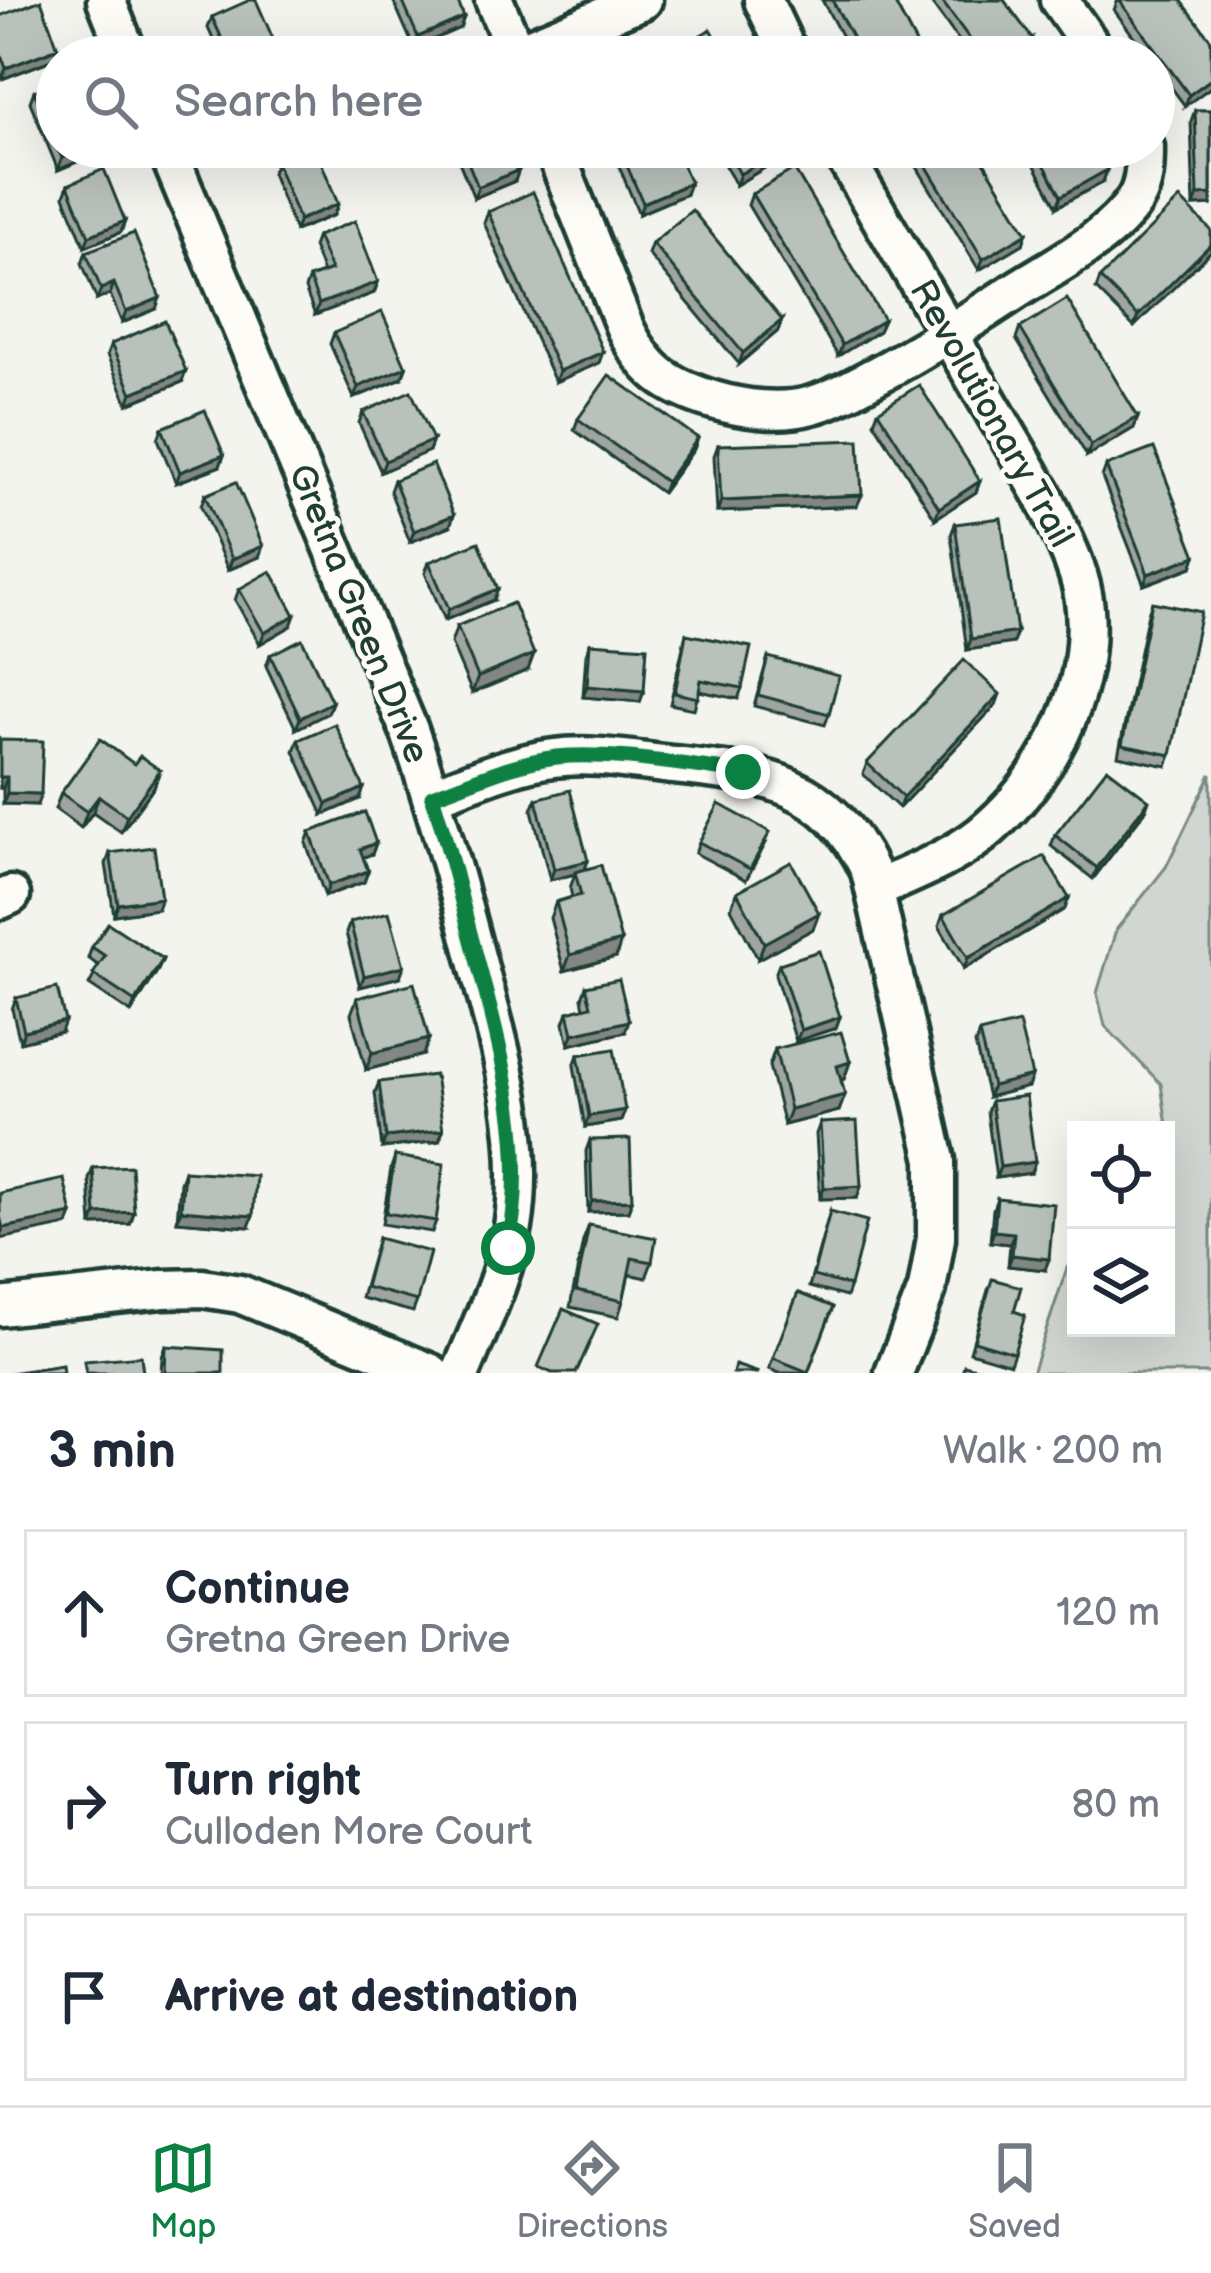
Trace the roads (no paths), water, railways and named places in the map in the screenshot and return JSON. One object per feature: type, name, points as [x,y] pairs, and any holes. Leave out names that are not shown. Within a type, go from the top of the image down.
[{"type":"street","points":[[106,0],[121,36]]},
{"type":"street","points":[[494,0],[509,36]]},
{"type":"street","points":[[561,36],[643,0]]},
{"type":"street","points":[[763,0],[780,36]]},
{"type":"street","points":[[1059,0],[1085,36]]},
{"type":"street","name":"Gretna Green Drive","points":[[175,168],[409,730],[432,796],[491,1014],[515,1125],[514,1222],[461,1373]]},
{"type":"street","points":[[562,168],[635,349],[661,379],[684,391],[771,410],[812,405],[859,385],[950,334],[1120,218],[1138,196],[1145,168]]},
{"type":"street","name":"Revolutionary Trail","points":[[851,168],[1043,497],[1066,544],[1085,609],[1083,659],[1072,704],[1051,756],[1013,804],[978,837],[874,890]]},
{"type":"street","points":[[432,796],[527,763],[559,757],[603,757],[760,775],[790,787],[829,813],[862,854],[936,1160],[938,1212],[927,1288],[894,1373]]},
{"type":"street","points":[[0,1307],[202,1288],[240,1294],[431,1373]]}]
